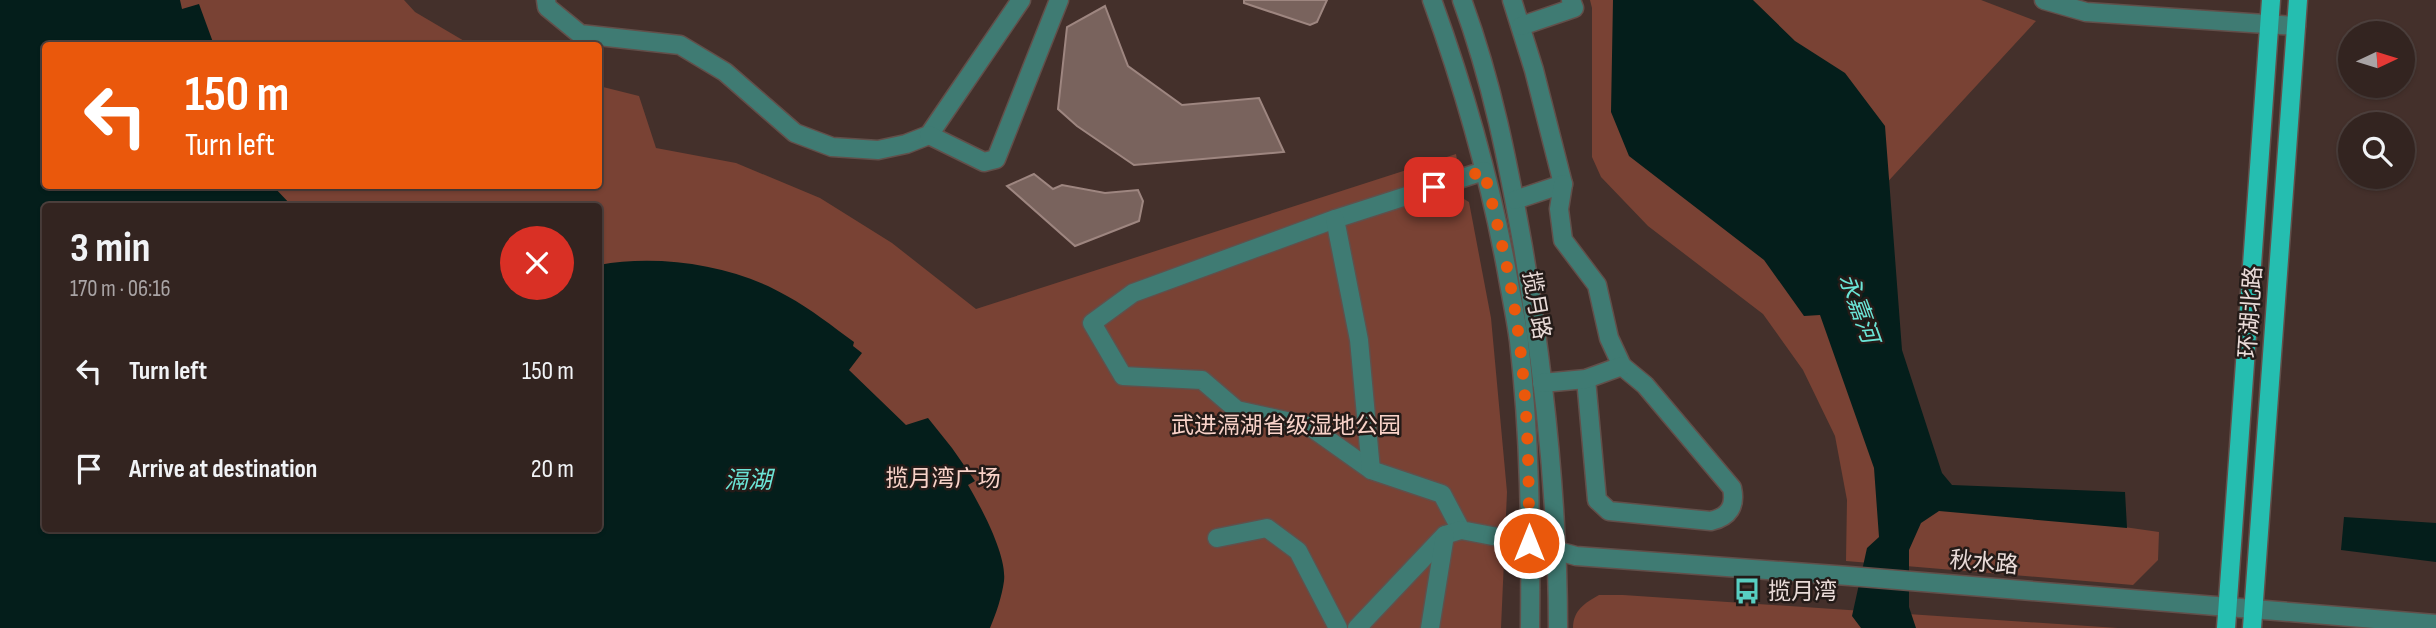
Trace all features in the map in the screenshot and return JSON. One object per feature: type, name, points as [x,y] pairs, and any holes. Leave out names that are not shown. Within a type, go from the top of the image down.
[{"type":"main road","name":"环湖北路","points":[[2226,628],[2271,0]]},
{"type":"main road","name":"环湖北路","points":[[2252,628],[2298,0]]},
{"type":"street","points":[[542,2],[580,34],[680,45],[725,72],[795,133],[832,147],[878,150],[906,144],[929,135],[1021,0]]},
{"type":"street","points":[[929,135],[984,162],[996,159],[1059,0]]},
{"type":"street","name":"揽月路","points":[[1432,0],[1471,120],[1498,227],[1519,338],[1527,422],[1530,628]]},
{"type":"street","name":"揽月路","points":[[1462,0],[1498,115],[1538,336],[1557,551],[1558,628]]},
{"type":"street","points":[[1512,0],[1563,184],[1559,209],[1563,240],[1597,285],[1609,338],[1622,366],[1645,385],[1732,488],[1734,498],[1731,511],[1720,519],[1711,521],[1609,511],[1597,500],[1586,379]]},
{"type":"street","points":[[1521,26],[1574,8],[1571,0]]},
{"type":"street","points":[[2044,0],[2086,12],[2296,26]]},
{"type":"street","points":[[1430,628],[1453,532],[1442,494],[1371,470],[1309,426],[1237,410],[1202,380],[1123,376],[1093,323],[1133,293],[1335,219],[1484,171]]},
{"type":"street","points":[[1515,200],[1563,184]]},
{"type":"street","points":[[1335,219],[1359,340],[1371,470]]},
{"type":"street","points":[[1542,383],[1586,379],[1622,366]]},
{"type":"street","points":[[1217,538],[1267,528],[1298,551],[1338,628]]},
{"type":"street","points":[[1357,628],[1453,532]]},
{"type":"street","name":"秋水路","points":[[1453,532],[1529,543],[1576,556],[2436,624]]},
{"type":"green space","name":"武进滆湖省级湿地公园","points":[[0,0],[404,0],[415,12],[466,42],[42,42],[42,189],[602,189],[602,87],[639,96],[656,148],[736,163],[820,198],[892,243],[976,309],[1456,154],[1464,199],[1469,202],[1491,318],[1507,492],[1501,628],[0,628]]},
{"type":"green space","points":[[1590,0],[1981,0],[2036,21],[1822,253],[1910,496],[2159,532],[2158,560],[2133,585],[1846,561],[1847,500],[1835,436],[1803,370],[1763,314],[1648,226],[1601,177],[1592,157]]},
{"type":"green space","points":[[1599,595],[2118,628],[1573,628],[1578,612]]},
{"type":"water","name":"滆湖","points":[[0,0],[180,0],[182,9],[199,4],[213,42],[42,42],[42,189],[276,189],[289,203],[42,203],[42,532],[602,532],[602,265],[646,261],[696,265],[766,285],[796,301],[854,342],[853,346],[862,353],[849,370],[906,425],[928,418],[975,481],[968,485],[992,532],[1004,570],[1003,587],[990,628],[0,628]]},
{"type":"water","name":"永嘉河","points":[[1613,0],[1753,0],[1795,41],[1845,73],[1885,126],[1902,350],[1942,473],[1952,485],[2125,492],[2127,528],[1939,511],[1921,523],[1909,550],[1909,607],[1916,628],[1861,628],[1852,616],[1867,548],[1879,537],[1874,468],[1820,315],[1804,316],[1764,260],[1629,156],[1611,112]]},
{"type":"water","points":[[2344,517],[2436,523],[2436,562],[2341,550]]},
{"type":"building","points":[[1244,0],[1327,0],[1317,22],[1310,25],[1244,3]]},
{"type":"building","points":[[1105,6],[1128,66],[1182,105],[1259,98],[1284,152],[1134,165],[1077,126],[1058,109],[1067,27]]},
{"type":"building","points":[[1034,174],[1053,189],[1062,185],[1105,193],[1138,190],[1143,201],[1139,221],[1075,246],[1007,186]]},
{"type":"place","name":"揽月湾","points":[[1747,591]]},
{"type":"route","points":[[1434,187],[1484,171],[1498,227],[1519,338],[1527,422],[1529,543]]},
{"type":"park label","name":"揽月湾广场","points":[[943,478]]}]
